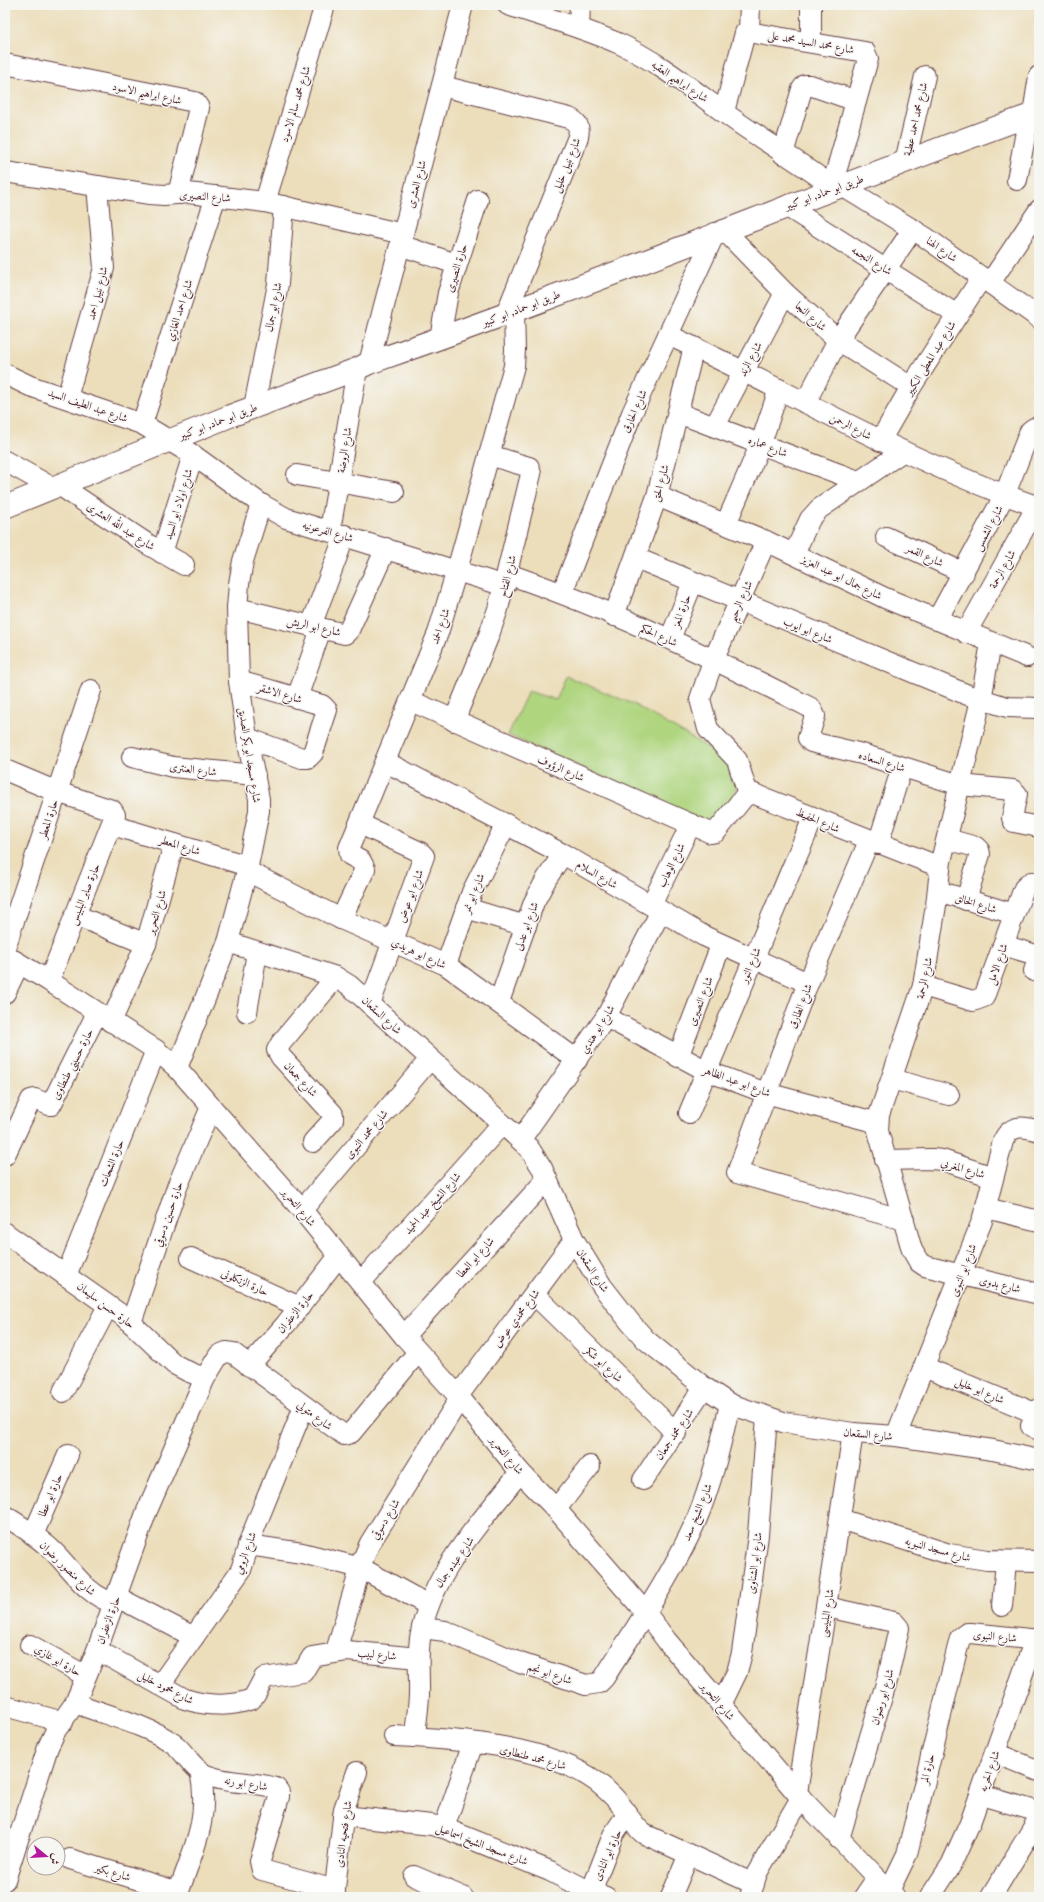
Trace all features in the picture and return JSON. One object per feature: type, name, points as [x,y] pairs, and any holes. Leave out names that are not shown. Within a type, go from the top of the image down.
[{"type":"main road","name":"طريق ابو حماد, ابو كبير","points":[[5,507],[254,407],[1034,114]]},
{"type":"street","name":"شارع محمد سالم الاسود","points":[[275,204],[325,5]]},
{"type":"street","name":"شارع العشرى","points":[[363,366],[401,240],[463,5]]},
{"type":"street","name":"شارع ابراهيم العقبه","points":[[508,5],[579,28],[620,44],[674,75],[783,154],[837,187]]},
{"type":"street","points":[[579,28],[580,5]]},
{"type":"street","points":[[724,112],[745,34],[749,32],[750,5]]},
{"type":"street","points":[[811,42],[812,5]]},
{"type":"street","name":"شارع محمد السيد محمد على","points":[[749,32],[868,53],[868,59],[856,101],[837,187]]},
{"type":"street","name":"شارع ابراهيم الاسود","points":[[5,64],[195,102],[199,108],[178,194]]},
{"type":"street","name":"شارع محمد احمد عطية","points":[[905,162],[925,76]]},
{"type":"street","points":[[1017,180],[1034,114],[1039,76]]},
{"type":"street","points":[[783,154],[805,85],[810,85],[856,101]]},
{"type":"street","name":"شارع نبيل خليل","points":[[442,86],[569,118],[574,120],[578,125],[578,137],[510,312]]},
{"type":"street","name":"شارع النصيرى","points":[[5,172],[157,194],[216,196],[275,204],[401,240],[456,264]]},
{"type":"street","name":"شارع نبيل احمد","points":[[67,398],[104,268],[97,186]]},
{"type":"street","name":"شارع الهنا","points":[[837,187],[913,229],[1039,318]]},
{"type":"street","name":"شارع احمد الغازي","points":[[142,424],[216,196]]},
{"type":"street","name":"حارة النصيرى","points":[[440,338],[448,293],[456,264],[478,200]]},
{"type":"street","name":"شارع ابو جمال","points":[[254,407],[278,284],[275,204]]},
{"type":"street","name":"شارع النجمه","points":[[786,206],[957,314]]},
{"type":"street","name":"شارع عبد المعطى الكبير","points":[[880,441],[957,314],[986,280],[1039,210]]},
{"type":"street","points":[[805,403],[838,340],[913,229]]},
{"type":"street","name":"شارع النجا","points":[[719,232],[838,340],[912,387]]},
{"type":"street","name":"شارع الحارق","points":[[562,593],[617,449],[668,335],[719,232]]},
{"type":"street","name":"شارع الرند","points":[[715,426],[785,293]]},
{"type":"street","name":"شارع الحمد","points":[[341,919],[365,869],[364,863],[349,853],[438,633],[514,366],[516,350],[510,312]]},
{"type":"street","name":"شارع الرحمن","points":[[668,335],[694,346],[902,452],[1038,506]]},
{"type":"street","name":"شارع الحق","points":[[614,616],[657,496],[694,346]]},
{"type":"street","name":"شارع الروضة","points":[[297,698],[316,627],[337,533],[339,482],[363,366]]},
{"type":"street","name":"شارع عبد الطيف السيد","points":[[5,374],[30,386],[142,424],[169,440]]},
{"type":"street","points":[[726,524],[761,443],[779,389]]},
{"type":"street","name":"شارع عماره","points":[[678,413],[761,443],[858,481]]},
{"type":"street","name":"شارع الشمس","points":[[937,620],[964,573],[1005,494],[1034,430]]},
{"type":"street","name":"شارع الفرعونيه","points":[[169,440],[193,455],[261,504],[296,522],[457,570],[506,580]]},
{"type":"street","points":[[794,554],[810,520],[819,509],[902,452]]},
{"type":"street","name":"شارع اولاد ابو السيد","points":[[162,553],[193,455]]},
{"type":"street","name":"شارع الفتاح","points":[[454,721],[490,635],[506,580],[532,471],[529,467],[489,455]]},
{"type":"street","name":"شارع عبد الله العشرى","points":[[5,461],[56,486],[162,553],[184,565]]},
{"type":"street","points":[[297,475],[394,492]]},
{"type":"street","name":"شارع جمال ابو عبد العزيز","points":[[657,496],[766,541],[862,588],[966,633],[1027,657]]},
{"type":"street","name":"شارع مسجد ابو بكر الصديق","points":[[177,1068],[228,942],[248,868],[259,811],[259,799],[247,738],[239,681],[237,608],[239,584],[244,561],[261,504]]},
{"type":"street","name":"شارع الرحمة","points":[[966,633],[1038,506]]},
{"type":"street","name":"شارع القمر","points":[[886,537],[964,573]]},
{"type":"street","name":"شارع الرحيم","points":[[748,794],[737,760],[708,729],[702,713],[700,699],[713,661],[766,541]]},
{"type":"street","name":"شارع ابو الريش","points":[[237,608],[316,627],[342,635],[348,633],[386,548]]},
{"type":"street","name":"شارع ابو ايوب","points":[[636,558],[981,700],[1007,707],[1039,708]]},
{"type":"street","name":"شارع الحكم","points":[[506,580],[562,593],[670,639],[811,708],[815,716],[809,736]]},
{"type":"street","name":"حارة المعز","points":[[670,639],[692,582]]},
{"type":"street","name":"شارع الرحمة","points":[[961,1275],[925,1266],[919,1262],[912,1250],[879,1139],[878,1123],[923,986],[938,891],[940,868],[981,700],[991,643]]},
{"type":"street","name":"شارع الاشقر","points":[[239,681],[322,706],[327,710],[313,753],[308,758],[302,758],[247,738]]},
{"type":"street","name":"حارة المعطر","points":[[5,948],[91,690]]},
{"type":"street","name":"شارع الرؤوف","points":[[411,701],[711,833],[716,832],[748,794]]},
{"type":"street","name":"شارع السعاده","points":[[809,736],[808,740],[812,742],[856,752],[960,785],[1013,790],[1016,794],[1012,818],[1014,822],[1039,827]]},
{"type":"street","name":"شارع العنترى","points":[[132,757],[173,767],[255,775]]},
{"type":"street","name":"شارع السلام","points":[[386,762],[563,854],[721,945],[808,983]]},
{"type":"street","name":"شارع الطارق","points":[[902,767],[873,842],[808,983],[737,1173],[904,1220]]},
{"type":"street","name":"شارع المعطر","points":[[5,770],[174,844],[248,868]]},
{"type":"street","name":"شارع الحفيظ","points":[[748,794],[756,794],[940,868]]},
{"type":"street","name":"حارة صابر البلبيس","points":[[49,981],[75,915],[110,817]]},
{"type":"street","name":"شارع النور","points":[[689,1113],[752,959],[813,818]]},
{"type":"street","name":"شارع ابو عوض","points":[[360,824],[420,852],[424,856],[370,1004]]},
{"type":"street","name":"شارع ابو نمر","points":[[446,965],[466,908],[489,856],[506,824]]},
{"type":"street","name":"شارع الوهاب","points":[[656,908],[690,824]]},
{"type":"street","points":[[947,839],[976,847],[979,850],[980,854],[966,900]]},
{"type":"street","name":"شارع التحرير","points":[[104,1017],[146,944],[174,844]]},
{"type":"street","name":"شارع ابو عدلى","points":[[499,1002],[540,890],[563,854]]},
{"type":"street","name":"شارع ابو هريدي","points":[[248,868],[341,919],[446,965],[577,1060]]},
{"type":"street","name":"شارع الامل","points":[[923,986],[973,1001],[981,999],[986,993],[1026,885],[1032,882],[1039,883]]},
{"type":"street","name":"شارع الخالق","points":[[938,891],[1014,914]]},
{"type":"street","points":[[466,908],[526,926]]},
{"type":"street","name":"شارع ابو هندي","points":[[521,1139],[606,1017],[656,908]]},
{"type":"street","points":[[75,915],[146,944]]},
{"type":"street","name":"شارع السقعان","points":[[228,942],[336,977],[349,985],[502,1124],[521,1139],[536,1158],[574,1240],[602,1286],[630,1322],[664,1356],[704,1388],[730,1404],[768,1417],[814,1428],[896,1436],[1007,1453],[1039,1460]]},
{"type":"street","name":"شارع النصيرى","points":[[678,1057],[721,945]]},
{"type":"street","points":[[1004,945],[1036,955],[1038,959],[1034,972]]},
{"type":"street","points":[[247,1012],[257,952]]},
{"type":"street","points":[[5,993],[12,959]]},
{"type":"street","name":"شارع التحرير","points":[[12,959],[156,1050],[177,1068],[302,1210],[404,1336],[459,1397],[520,1472],[556,1509],[646,1613],[721,1705],[799,1796],[887,1889]]},
{"type":"street","name":"شارع جمعان","points":[[313,1142],[333,1120],[334,1114],[281,1057],[277,1050],[281,1042],[336,977]]},
{"type":"street","name":"حارة حسيني طنطاوى","points":[[5,1155],[31,1100],[35,1099],[51,1105],[104,1017]]},
{"type":"street","name":"شارع ابو عبد الظاهر","points":[[606,1017],[678,1057],[707,1071],[766,1093],[878,1123]]},
{"type":"street","name":"حارة الشحات","points":[[66,1276],[156,1050]]},
{"type":"street","name":"شارع محمد النبوى","points":[[302,1210],[430,1059]]},
{"type":"street","points":[[892,1079],[949,1095]]},
{"type":"street","name":"حارة حسين دسوقي","points":[[131,1323],[177,1187],[211,1107]]},
{"type":"street","name":"شارع الشيخ عبد الحميد","points":[[361,1282],[502,1124]]},
{"type":"street","name":"شارع ابو النبوى","points":[[896,1436],[961,1275],[986,1208],[999,1152],[1010,1131],[1021,1126],[1038,1125]]},
{"type":"street","name":"شارع المغربي","points":[[885,1160],[942,1160],[993,1177]]},
{"type":"street","name":"شارع ابو العطا","points":[[404,1336],[547,1179]]},
{"type":"street","points":[[986,1208],[1039,1221]]},
{"type":"street","name":"حارة حسن سليمان","points":[[5,1233],[131,1323],[174,1364],[189,1372],[210,1370]]},
{"type":"street","name":"شارع محمدي عوض","points":[[459,1397],[574,1240]]},
{"type":"street","name":"حارة الزعفران","points":[[250,1366],[300,1307],[339,1256]]},
{"type":"street","name":"حارة الزنكلونى","points":[[191,1258],[300,1307]]},
{"type":"street","name":"شارع بدوى","points":[[961,1275],[1037,1289]]},
{"type":"street","name":"شارع ابو شكر","points":[[534,1294],[676,1432]]},
{"type":"street","points":[[63,1392],[108,1306]]},
{"type":"street","name":"شارع متولي","points":[[210,1370],[219,1355],[226,1352],[233,1353],[340,1434],[347,1435],[351,1433],[418,1352]]},
{"type":"street","name":"شارع ابو خليل","points":[[924,1367],[1036,1419]]},
{"type":"street","name":"حارة الزعفران","points":[[5,1880],[48,1747],[56,1730],[75,1703],[97,1650],[148,1508],[210,1370]]},
{"type":"street","name":"شارع محمد جمعان","points":[[643,1480],[704,1388]]},
{"type":"street","name":"شارع دسوقي","points":[[336,1651],[360,1568],[370,1543],[459,1397]]},
{"type":"street","name":"شارع الشيخ سعد","points":[[646,1613],[670,1574],[696,1520],[715,1464],[730,1404]]},
{"type":"street","name":"شارع الرومي","points":[[160,1685],[235,1581],[246,1558],[248,1545],[304,1406]]},
{"type":"street","name":"شارع ابو الشناوى","points":[[721,1705],[737,1672],[742,1653],[758,1536],[768,1417]]},
{"type":"street","name":"شارع البلبيسى","points":[[799,1796],[853,1433]]},
{"type":"street","name":"حارة ابو عطا","points":[[33,1535],[68,1455]]},
{"type":"street","points":[[556,1509],[590,1466]]},
{"type":"street","name":"شارع عبده جمال","points":[[415,1737],[419,1686],[418,1658],[422,1628],[433,1591],[454,1558],[520,1472]]},
{"type":"street","name":"شارع منصور رضوان","points":[[5,1516],[33,1535],[56,1554],[90,1591],[105,1601],[115,1600],[194,1637]]},
{"type":"street","name":"شارع مسجد النبويه","points":[[840,1519],[949,1554],[1006,1561],[1039,1561]]},
{"type":"street","points":[[248,1545],[302,1553],[360,1568],[428,1605]]},
{"type":"street","points":[[1002,1606],[1006,1561]]},
{"type":"street","name":"شارع ابو رضوان","points":[[827,1607],[894,1622],[899,1628],[888,1677],[839,1839]]},
{"type":"street","name":"شارع ابو نجم","points":[[422,1628],[445,1631],[520,1663],[586,1685],[593,1685],[604,1678],[646,1613]]},
{"type":"street","name":"شارع النبوى","points":[[957,1645],[960,1638],[967,1633],[1037,1639]]},
{"type":"street","name":"شارع الحريه","points":[[930,1897],[954,1858],[970,1823],[1037,1639]]},
{"type":"street","name":"حارة ابو غازي","points":[[30,1645],[86,1676]]},
{"type":"street","name":"حارة المر","points":[[864,1897],[887,1889],[907,1854],[957,1645]]},
{"type":"street","name":"شارع محمود خليل","points":[[97,1650],[185,1699],[198,1704],[212,1705],[248,1700],[255,1696],[260,1682],[264,1678],[304,1672],[312,1657],[336,1651]]},
{"type":"street","name":"شارع لبيب","points":[[336,1651],[358,1651],[418,1658]]},
{"type":"street","name":"شارع ابو رنه","points":[[75,1703],[156,1734],[175,1744],[200,1771],[215,1778],[276,1788],[279,1792],[260,1866],[262,1870],[307,1890],[335,1894]]},
{"type":"street","points":[[5,1706],[63,1722]]},
{"type":"street","name":"شارع محمد طنطاوى","points":[[394,1736],[473,1743],[513,1750],[553,1760],[568,1766],[583,1773],[608,1791],[627,1814],[635,1827],[644,1834],[689,1854],[751,1894]]},
{"type":"street","points":[[444,1828],[473,1743]]},
{"type":"street","points":[[995,1753],[1039,1771]]},
{"type":"street","points":[[178,1896],[203,1820],[204,1798],[200,1771]]},
{"type":"street","name":"شارع فتحيه النادى","points":[[335,1894],[343,1816],[357,1772]]},
{"type":"street","points":[[981,1794],[1039,1812]]},
{"type":"street","points":[[751,1894],[757,1873],[799,1796]]},
{"type":"street","name":"حارة ابو النادى","points":[[595,1895],[613,1835],[627,1814]]},
{"type":"street","name":"شارع مسجد الشيخ اسماعيل","points":[[343,1816],[432,1825],[444,1828],[550,1870],[595,1895]]},
{"type":"street","points":[[991,1897],[1039,1818]]},
{"type":"street","points":[[671,1897],[689,1854]]},
{"type":"street","name":"شارع بكير","points":[[70,1859],[178,1896]]},
{"type":"street","points":[[414,1876],[434,1892],[463,1897]]},
{"type":"green space","points":[[566,676],[633,704],[745,769],[717,828],[508,735],[528,691],[556,700]]}]
